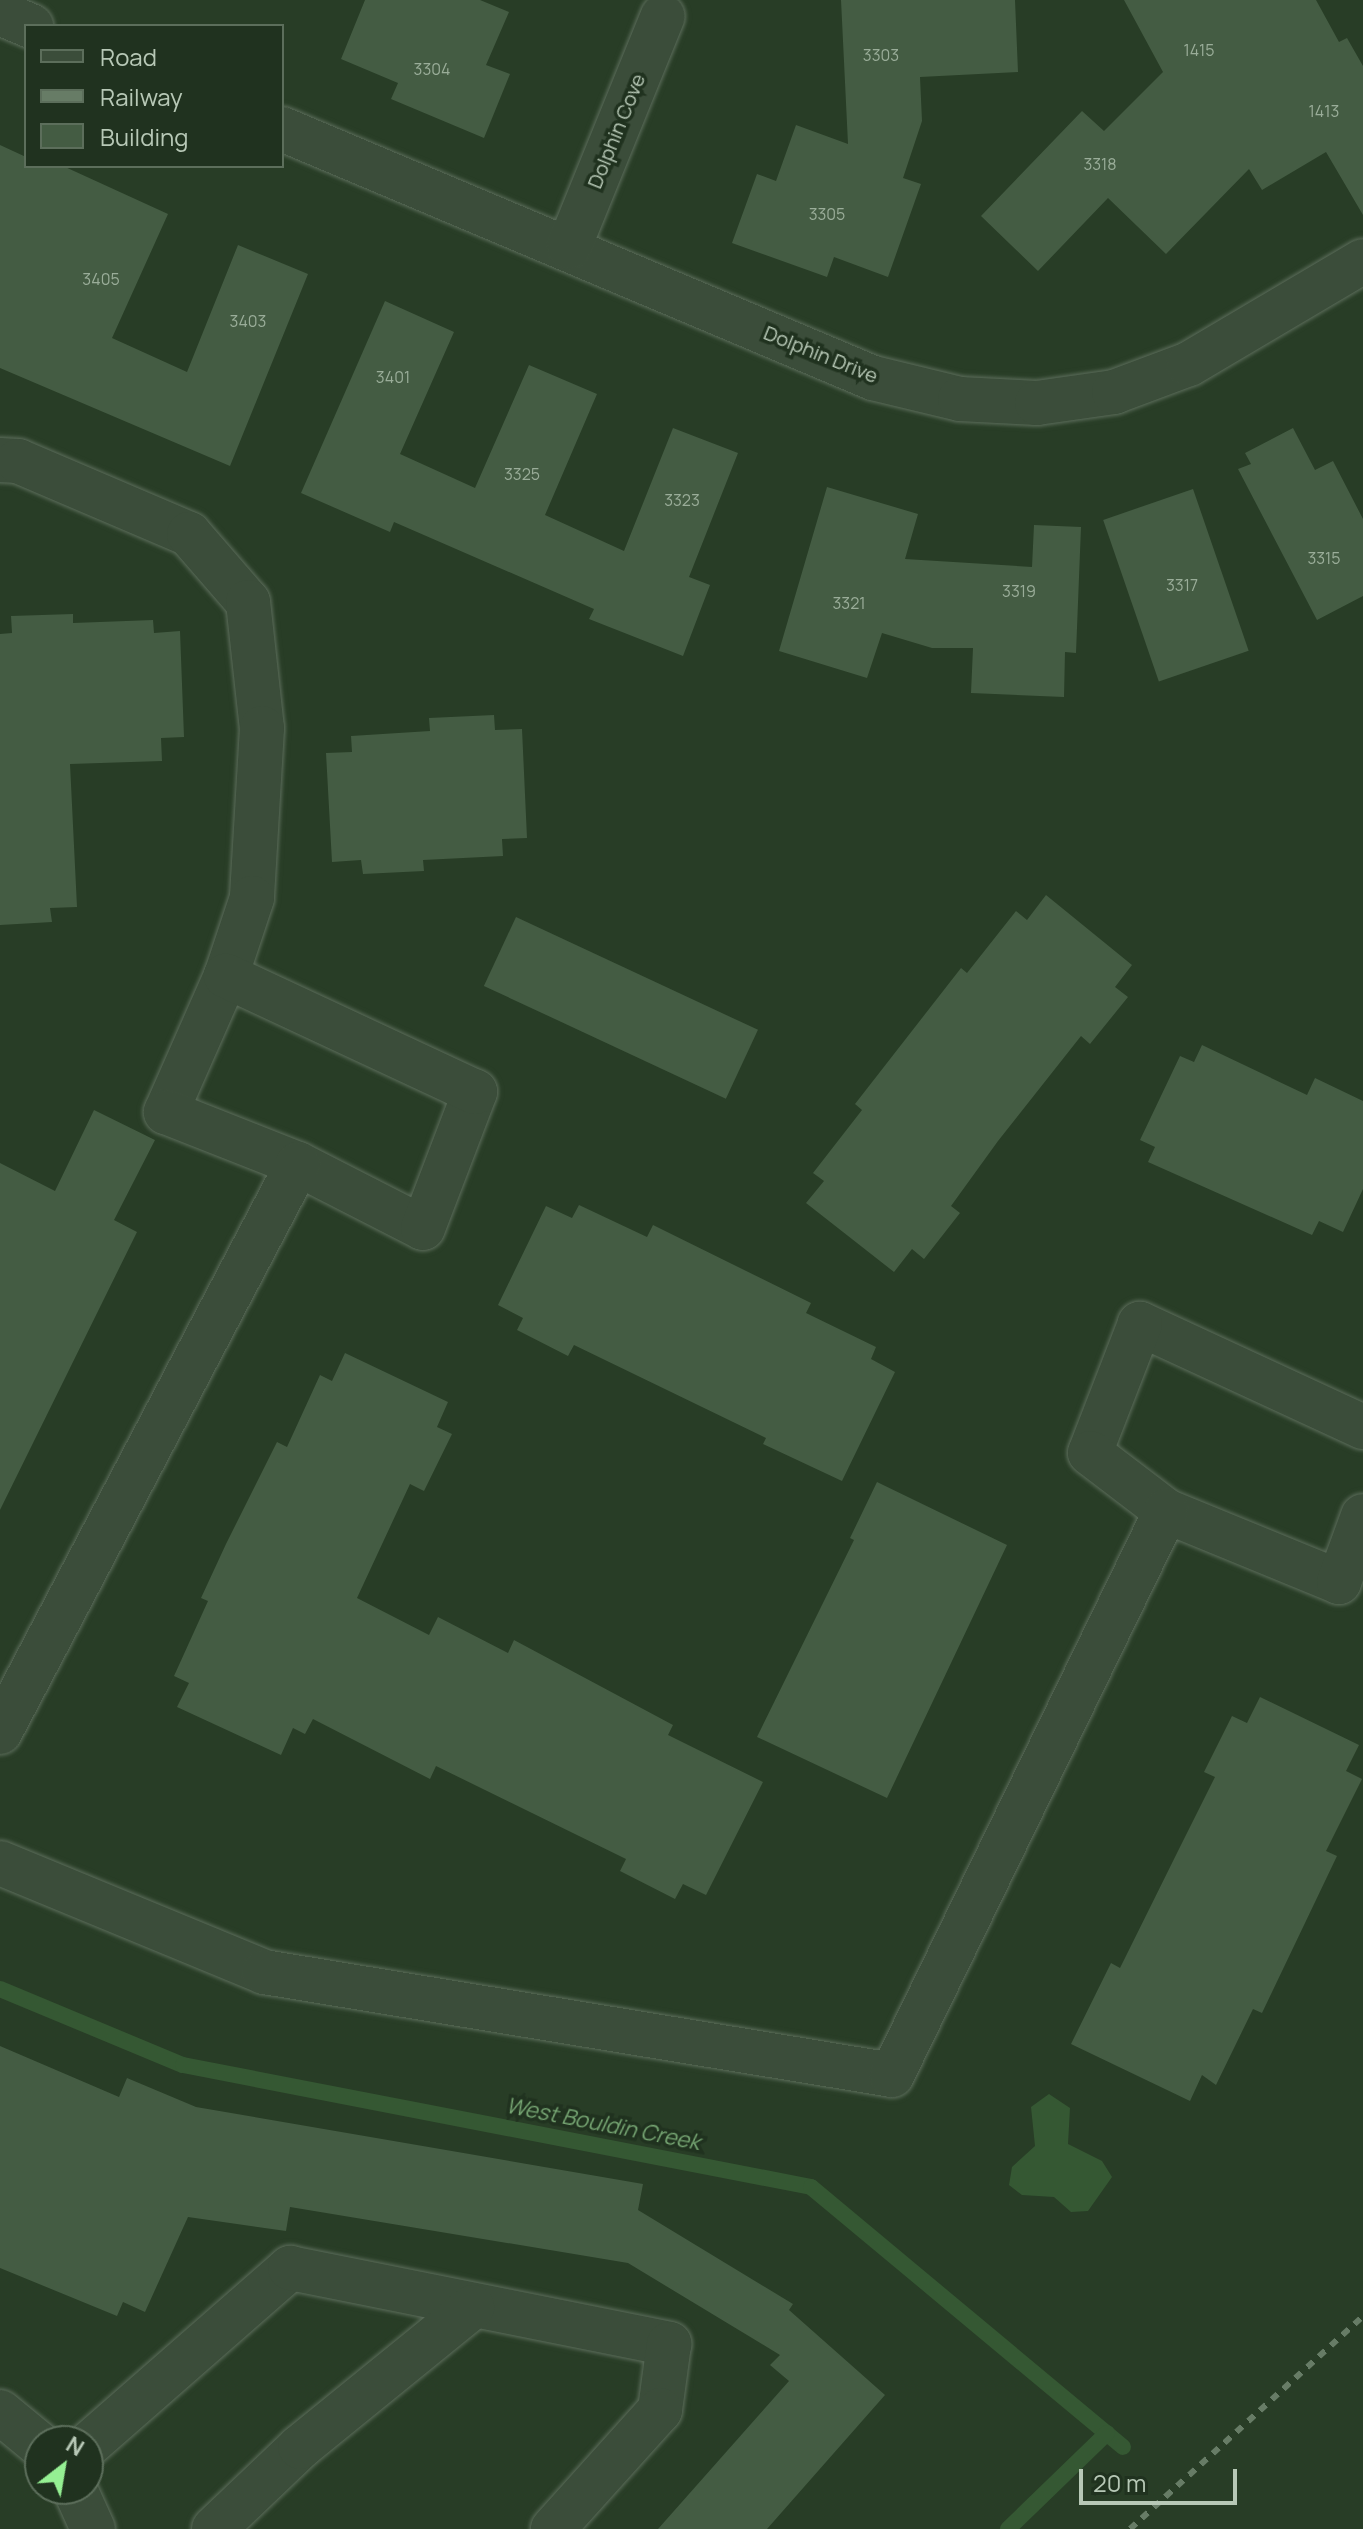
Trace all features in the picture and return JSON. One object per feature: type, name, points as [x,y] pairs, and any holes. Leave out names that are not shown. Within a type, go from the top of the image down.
[{"type":"street","points":[[0,13],[26,24]]},
{"type":"street","name":"Dolphin Cove","points":[[569,247],[663,16]]},
{"type":"street","name":"Dolphin Drive","points":[[284,130],[569,247],[873,378],[960,399],[1037,403],[1114,392],[1189,364],[1363,261]]},
{"type":"street","points":[[0,460],[18,461],[189,534],[248,602],[261,744],[252,898],[226,976],[166,1112],[298,1164],[423,1228],[475,1092],[226,976]]},
{"type":"street","points":[[0,1732],[298,1164]]},
{"type":"street","points":[[1363,1427],[1140,1324],[1090,1453],[1166,1511],[1339,1582],[1363,1516]]},
{"type":"street","points":[[0,1863],[264,1972],[892,2075],[1166,1511]]},
{"type":"street","points":[[104,2431],[290,2268],[472,2307],[669,2344],[660,2410],[553,2529]]},
{"type":"street","points":[[214,2529],[300,2447],[472,2307]]},
{"type":"street","points":[[0,2412],[24,2432]]},
{"type":"street","points":[[82,2505],[93,2529]]},
{"type":"shaded area","points":[[1049,2094],[1070,2108],[1068,2144],[1102,2161],[1112,2177],[1088,2211],[1071,2212],[1054,2197],[1022,2195],[1009,2185],[1012,2167],[1035,2146],[1031,2107]]},
{"type":"building","points":[[365,0],[480,0],[509,12],[486,65],[510,74],[484,138],[391,99],[398,83],[341,59]]},
{"type":"building","points":[[841,0],[1015,0],[1018,72],[920,77],[922,121],[903,178],[921,184],[888,277],[834,257],[827,277],[732,243],[757,174],[776,181],[796,125],[848,144]]},
{"type":"building","points":[[1124,0],[1316,0],[1339,42],[1347,38],[1363,66],[1363,215],[1326,152],[1262,190],[1249,169],[1166,254],[1108,198],[1038,271],[981,216],[1082,111],[1104,131],[1163,72]]},
{"type":"building","points":[[0,145],[24,156],[24,168],[67,168],[168,214],[112,338],[187,372],[238,245],[308,274],[230,466],[0,368]]},
{"type":"building","points":[[385,301],[454,332],[400,454],[475,488],[529,365],[597,394],[545,515],[624,551],[673,428],[738,453],[689,577],[710,585],[683,656],[589,619],[594,609],[394,522],[390,532],[301,493]]},
{"type":"building","points":[[1293,428],[1315,470],[1333,461],[1363,519],[1363,596],[1317,620],[1238,469],[1251,464],[1245,453]]},
{"type":"building","points":[[827,487],[918,514],[905,559],[1032,567],[1034,525],[1081,527],[1076,653],[1065,652],[1064,697],[971,693],[973,648],[932,648],[882,633],[867,678],[779,651]]},
{"type":"building","points":[[1193,489],[1249,651],[1159,682],[1103,520]]},
{"type":"building","points":[[73,614],[73,623],[153,620],[154,633],[180,631],[184,737],[161,738],[162,761],[70,764],[77,907],[50,908],[52,922],[0,925],[0,634],[12,633],[11,616]]},
{"type":"building","points":[[494,715],[495,730],[522,729],[527,838],[502,839],[503,856],[423,860],[424,871],[363,874],[361,860],[332,862],[326,753],[352,752],[351,736],[430,731],[429,718]]},
{"type":"building","points":[[1046,895],[1132,965],[1115,987],[1128,997],[1090,1044],[1081,1036],[998,1141],[951,1206],[960,1213],[924,1259],[912,1249],[894,1272],[806,1203],[824,1181],[813,1173],[862,1110],[855,1104],[961,968],[967,973],[1016,911],[1027,920]]},
{"type":"building","points":[[516,917],[758,1030],[726,1099],[484,986]]},
{"type":"building","points":[[1202,1045],[1307,1095],[1315,1078],[1363,1101],[1363,1189],[1343,1232],[1319,1221],[1312,1235],[1148,1162],[1155,1147],[1140,1140],[1180,1056],[1194,1062]]},
{"type":"building","points":[[94,1110],[155,1140],[114,1220],[137,1232],[0,1510],[0,1163],[55,1191]]},
{"type":"building","points":[[579,1205],[647,1237],[653,1225],[811,1303],[806,1313],[876,1347],[871,1359],[895,1372],[842,1481],[763,1444],[766,1438],[574,1345],[568,1356],[517,1330],[523,1318],[498,1305],[546,1206],[572,1218]]},
{"type":"building","points":[[345,1353],[448,1402],[437,1427],[452,1434],[424,1491],[410,1484],[357,1598],[429,1635],[438,1617],[508,1653],[514,1640],[673,1725],[668,1735],[763,1782],[706,1895],[683,1884],[675,1899],[620,1871],[626,1859],[436,1766],[430,1779],[313,1719],[305,1734],[293,1728],[281,1755],[177,1707],[189,1683],[174,1676],[208,1601],[201,1598],[226,1544],[277,1442],[287,1447],[320,1375],[332,1381]]},
{"type":"building","points":[[877,1482],[1007,1545],[887,1798],[757,1737],[854,1540],[850,1538]]},
{"type":"building","points":[[1260,1697],[1359,1745],[1346,1771],[1362,1779],[1326,1851],[1337,1856],[1262,2013],[1253,2009],[1216,2085],[1202,2075],[1190,2101],[1071,2044],[1111,1963],[1120,1968],[1215,1777],[1204,1772],[1232,1716],[1247,1723]]},
{"type":"building","points":[[0,2046],[119,2097],[127,2078],[196,2107],[643,2184],[638,2210],[793,2304],[789,2310],[885,2395],[767,2529],[658,2529],[789,2381],[770,2365],[780,2355],[628,2263],[290,2207],[286,2231],[188,2217],[145,2312],[123,2302],[117,2316],[0,2268]]},
{"type":"waterway","name":"West Bouldin Creek","points":[[0,1989],[183,2065],[811,2187],[1123,2447]]},
{"type":"waterway","points":[[1008,2529],[1107,2433]]},
{"type":"railway","points":[[1130,2529],[1363,2316]]}]
